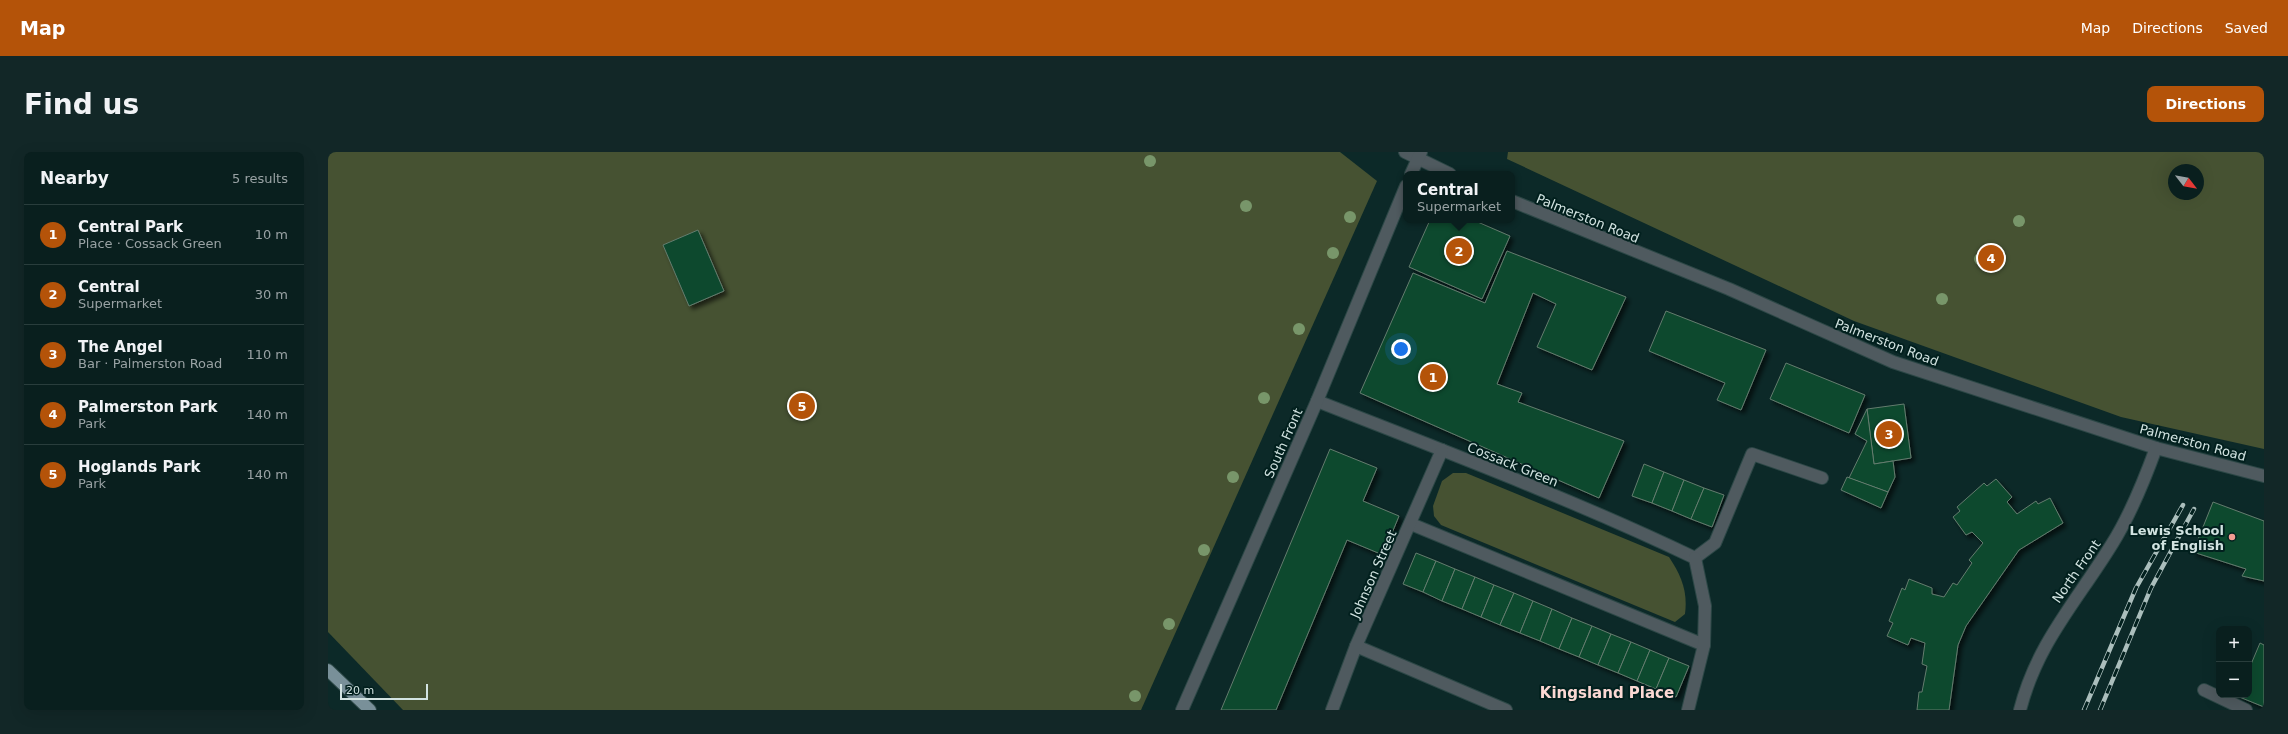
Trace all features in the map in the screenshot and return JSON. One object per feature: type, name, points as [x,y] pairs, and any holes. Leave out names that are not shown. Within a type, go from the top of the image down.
[{"type":"main road","points":[[328,670],[370,710]]},
{"type":"street","points":[[1405,152],[1419,156],[1445,171]]},
{"type":"street","points":[[1412,171],[1419,156]]},
{"type":"street","name":"South Front","points":[[1182,710],[1317,401],[1403,193]]},
{"type":"street","name":"Palmerston Road","points":[[1515,202],[1729,290],[1893,362],[2156,448],[2264,476]]},
{"type":"street","name":"Cossack Green","points":[[1317,401],[1442,450],[1641,532],[1696,558]]},
{"type":"street","name":"North Front","points":[[2020,710],[2026,690],[2042,653],[2068,608],[2102,560],[2123,525],[2146,477],[2156,448]]},
{"type":"street","name":"Johnson Street","points":[[1332,710],[1356,646],[1411,524],[1442,450]]},
{"type":"street","points":[[1688,710],[1704,646],[1705,606],[1696,558],[1715,543],[1752,454],[1822,478]]},
{"type":"street","points":[[1411,524],[1704,646]]},
{"type":"street","points":[[1356,646],[1506,710]]},
{"type":"street","points":[[2204,690],[2246,710]]},
{"type":"green space","points":[[328,152],[1340,152],[1377,181],[1141,710],[403,710],[328,632]]},
{"type":"green space","points":[[1508,152],[2264,152],[2264,449],[2121,417],[1854,321],[1507,159]]},
{"type":"green space","points":[[1453,473],[1466,473],[1669,557],[1683,584],[1686,606],[1685,614],[1675,622],[1441,525],[1434,516],[1433,506],[1442,481]]},
{"type":"building","points":[[1429,223],[1480,223],[1510,236],[1482,299],[1409,267]]},
{"type":"building","points":[[698,230],[724,291],[689,306],[663,245]]},
{"type":"building","points":[[1507,251],[1626,297],[1592,370],[1537,347],[1556,304],[1533,293],[1497,384],[1522,393],[1518,402],[1624,441],[1599,498],[1360,393],[1413,273],[1485,303]]},
{"type":"building","points":[[1666,311],[1766,350],[1741,410],[1717,400],[1725,383],[1649,351]]},
{"type":"building","points":[[1786,363],[1865,395],[1849,433],[1770,399]]},
{"type":"building","points":[[1904,404],[1911,458],[1874,464],[1867,409]]},
{"type":"building","points":[[1867,409],[1874,464],[1893,461],[1895,477],[1888,492],[1849,478],[1867,441],[1855,434]]},
{"type":"building","points":[[1330,449],[1377,468],[1363,501],[1399,516],[1383,555],[1347,540],[1276,710],[1221,710]]},
{"type":"building","points":[[1644,464],[1664,472],[1652,503],[1632,496]]},
{"type":"building","points":[[1664,472],[1684,480],[1672,511],[1652,503]]},
{"type":"building","points":[[1847,477],[1888,492],[1881,508],[1841,490]]},
{"type":"building","points":[[1996,479],[2012,497],[2007,502],[2017,514],[2036,501],[2038,504],[2050,498],[2063,523],[2019,550],[1966,626],[1958,645],[1949,710],[1917,710],[1919,692],[1922,692],[1927,666],[1922,664],[1925,643],[1911,638],[1908,645],[1887,636],[1893,623],[1889,621],[1902,588],[1905,590],[1909,579],[1932,588],[1932,594],[1944,597],[1953,583],[1957,585],[1972,563],[1969,560],[1983,543],[1972,532],[1966,535],[1953,517],[1960,511],[1957,507],[1984,483],[1987,486]]},
{"type":"building","points":[[1684,480],[1704,488],[1691,519],[1672,511]]},
{"type":"building","points":[[1704,488],[1724,495],[1712,527],[1691,519]]},
{"type":"building","name":"Lewis School of English","points":[[2213,502],[2264,521],[2264,581],[2242,576],[2246,569],[2193,552]]},
{"type":"building","points":[[1416,553],[1436,561],[1423,592],[1403,584]]},
{"type":"building","points":[[1436,561],[1455,569],[1442,601],[1423,592]]},
{"type":"building","points":[[1455,569],[1475,577],[1462,609],[1442,601]]},
{"type":"building","points":[[1475,577],[1494,585],[1481,617],[1462,609]]},
{"type":"building","points":[[1494,585],[1514,593],[1500,625],[1481,617]]},
{"type":"building","points":[[1514,593],[1533,601],[1520,633],[1500,625]]},
{"type":"building","points":[[1533,601],[1552,609],[1540,641],[1520,633]]},
{"type":"building","points":[[1552,609],[1572,618],[1559,649],[1540,641]]},
{"type":"building","points":[[1572,618],[1592,626],[1579,657],[1559,649]]},
{"type":"building","points":[[1592,626],[1611,634],[1598,665],[1579,657]]},
{"type":"building","points":[[1611,634],[1631,642],[1618,673],[1598,665]]},
{"type":"building","points":[[1631,642],[1650,650],[1637,681],[1618,673]]},
{"type":"building","points":[[2260,643],[2264,645],[2264,707],[2242,698],[2252,698],[2252,662]]},
{"type":"building","points":[[1650,650],[1669,658],[1656,689],[1637,681]]},
{"type":"building","points":[[1669,658],[1689,666],[1676,697],[1656,689]]},
{"type":"railway","points":[[2084,710],[2136,588],[2183,505]]},
{"type":"railway","points":[[2100,710],[2151,588],[2194,509]]},
{"type":"place","name":"Central","points":[[1459,251]]},
{"type":"place","name":"Palmerston Park","points":[[1991,258]]},
{"type":"place","name":"Central Park","points":[[1433,377]]},
{"type":"place","name":"Hoglands Park","points":[[802,406]]},
{"type":"place","name":"The Angel","points":[[1889,434]]},
{"type":"place","name":"Lewis School of English","points":[[2232,537]]},
{"type":"district","name":"Kingsland Place","points":[[1607,693]]}]
